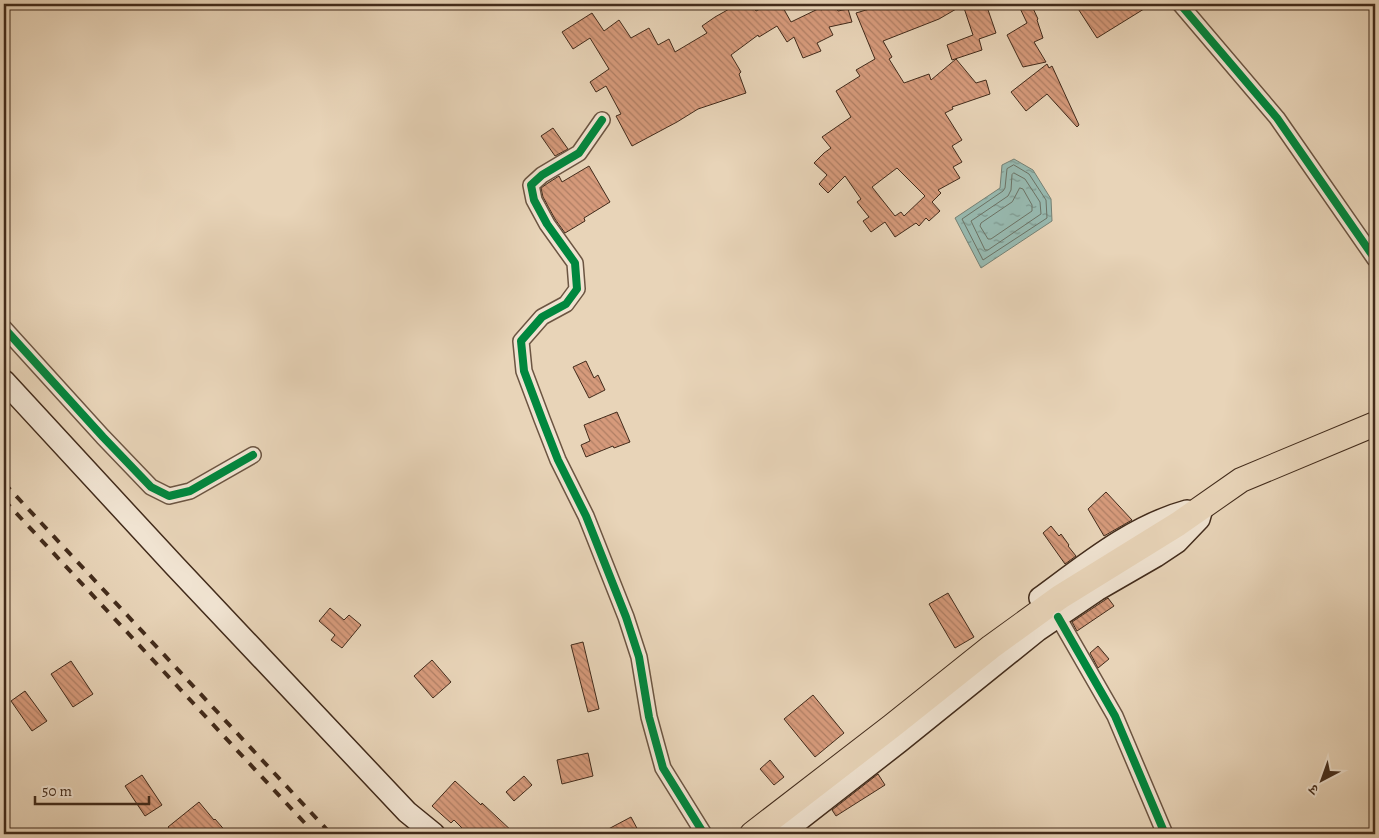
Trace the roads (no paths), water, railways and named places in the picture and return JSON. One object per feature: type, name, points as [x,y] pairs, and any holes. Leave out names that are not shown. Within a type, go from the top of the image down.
[{"type":"main road","points":[[4,382],[407,812],[434,834]]},
{"type":"main road","points":[[752,834],[991,647],[1060,598],[1178,524],[1241,480],[1375,424]]},
{"type":"main road","points":[[781,834],[1038,630],[1097,590],[1177,542],[1199,519],[1203,507]]},
{"type":"main road","points":[[739,834],[1018,613],[1112,547],[1150,525],[1203,507]]},
{"type":"street","points":[[1180,4],[1277,118],[1375,259]]},
{"type":"street","points":[[602,120],[579,153],[542,175],[531,185],[534,200],[547,224],[574,263],[578,289],[566,304],[542,317],[521,341],[524,371],[558,460],[586,516],[626,617],[639,657],[648,717],[663,768],[704,834]]},
{"type":"street","points":[[4,328],[151,487],[169,496],[190,491],[252,455]]},
{"type":"street","points":[[1058,617],[1115,716],[1165,834]]},
{"type":"water","points":[[1014,159],[1033,170],[1051,199],[1052,221],[981,268],[955,218],[1000,188],[1002,165]]},
{"type":"railway","points":[[4,483],[331,834]]},
{"type":"railway","points":[[4,500],[315,834]]}]
